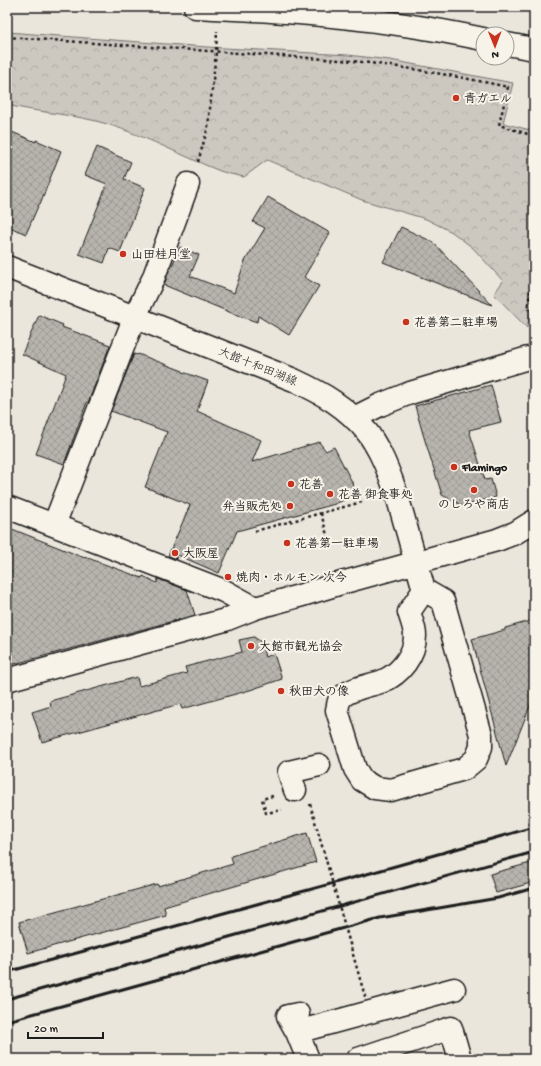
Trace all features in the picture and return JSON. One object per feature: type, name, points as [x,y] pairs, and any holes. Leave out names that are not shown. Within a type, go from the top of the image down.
[{"type":"street","points":[[196,7],[299,13],[388,22],[475,38]]},
{"type":"street","points":[[515,46],[534,50]]},
{"type":"street","points":[[54,525],[188,184]]},
{"type":"street","name":"大館十和田湖線","points":[[7,267],[135,316],[294,380],[317,391],[339,405],[368,433],[386,464],[424,590]]},
{"type":"street","points":[[354,418],[380,405],[410,393],[528,358]]},
{"type":"street","points":[[7,507],[224,592],[255,608]]},
{"type":"street","points":[[7,680],[225,620],[255,608],[497,540],[515,533],[534,521]]},
{"type":"street","points":[[424,590],[443,601],[481,734],[481,747],[476,759],[464,769],[391,790],[375,788],[362,780],[355,769],[337,710],[339,701],[344,695],[354,690],[384,681],[398,671],[408,660],[413,648],[415,635],[409,612],[424,590]]},
{"type":"street","points":[[302,797],[289,772],[319,765]]},
{"type":"street","points":[[308,1059],[297,1023],[454,989]]},
{"type":"street","points":[[358,1059],[451,1028],[460,1059]]},
{"type":"path","points":[[198,161],[208,127],[216,52],[218,8]]},
{"type":"path","points":[[7,37],[353,61],[399,67],[479,81],[508,87],[499,125],[534,136]]},
{"type":"path","points":[[534,273],[528,305],[534,316]]},
{"type":"path","points":[[255,531],[362,502]]},
{"type":"path","points":[[321,513],[328,539]]},
{"type":"path","points":[[302,797],[366,1000]]},
{"type":"green space","points":[[7,32],[207,47],[348,55],[390,60],[513,83],[503,123],[534,131],[534,294],[527,328],[494,294],[503,281],[473,248],[452,232],[426,219],[362,200],[267,160],[244,177],[229,174],[136,134],[107,124],[82,118],[7,105]]},
{"type":"building","points":[[7,130],[61,151],[40,204],[26,234],[7,226]]},
{"type":"building","points":[[97,147],[131,162],[124,179],[145,188],[120,252],[109,248],[104,263],[79,254],[107,184],[85,175]]},
{"type":"building","points":[[268,197],[330,233],[304,277],[319,286],[289,335],[258,316],[257,322],[164,285],[180,247],[199,255],[190,276],[234,293],[245,261],[265,228],[253,222]]},
{"type":"building","points":[[401,227],[433,242],[492,305],[383,262]]},
{"type":"building","points":[[39,315],[63,325],[62,327],[110,345],[64,464],[36,454],[66,374],[22,354]]},
{"type":"building","points":[[134,354],[138,354],[208,381],[197,411],[261,440],[252,462],[319,442],[326,451],[334,447],[352,482],[353,487],[351,492],[346,499],[335,504],[237,531],[219,573],[175,554],[177,559],[168,556],[190,505],[145,487],[167,432],[111,411]]},
{"type":"building","points":[[491,385],[501,422],[469,430],[485,480],[491,479],[496,497],[463,506],[442,495],[415,406]]},
{"type":"building","points":[[7,527],[85,558],[142,578],[143,576],[157,583],[158,579],[187,590],[195,615],[7,666]]},
{"type":"building","points":[[534,620],[534,696],[506,766],[472,639]]},
{"type":"building","points":[[254,637],[261,642],[265,657],[274,654],[282,679],[250,690],[182,709],[180,704],[42,742],[32,712],[51,706],[50,701],[137,677],[139,686],[187,673],[185,667],[242,652],[239,640]]},
{"type":"building","points":[[307,833],[316,862],[164,907],[166,915],[28,953],[19,922],[157,884],[158,886],[233,864],[231,856]]},
{"type":"building","points":[[534,862],[534,882],[496,893],[490,874]]},
{"type":"railway","points":[[7,972],[534,827]]},
{"type":"railway","points":[[7,999],[534,852]]},
{"type":"railway","points":[[7,1021],[380,918],[498,898],[534,888]]},
{"type":"place","name":"青ガエル","points":[[456,98]]},
{"type":"place","name":"山田桂月堂","points":[[123,254]]},
{"type":"place","name":"花善第二駐車場","points":[[406,322]]},
{"type":"place","name":"Flamingo","points":[[454,467]]},
{"type":"place","name":"花善","points":[[291,484]]},
{"type":"place","name":"のしろや商店","points":[[474,490]]},
{"type":"place","name":"花善 御食事処","points":[[330,494]]},
{"type":"place","name":"弁当販売処","points":[[290,506]]},
{"type":"place","name":"花善第一駐車場","points":[[287,543]]},
{"type":"place","name":"大阪屋","points":[[175,553]]},
{"type":"place","name":"焼肉・ホルモン 次今","points":[[228,577]]},
{"type":"place","name":"大館市観光協会","points":[[251,646]]},
{"type":"place","name":"秋田犬の像","points":[[281,691]]}]
